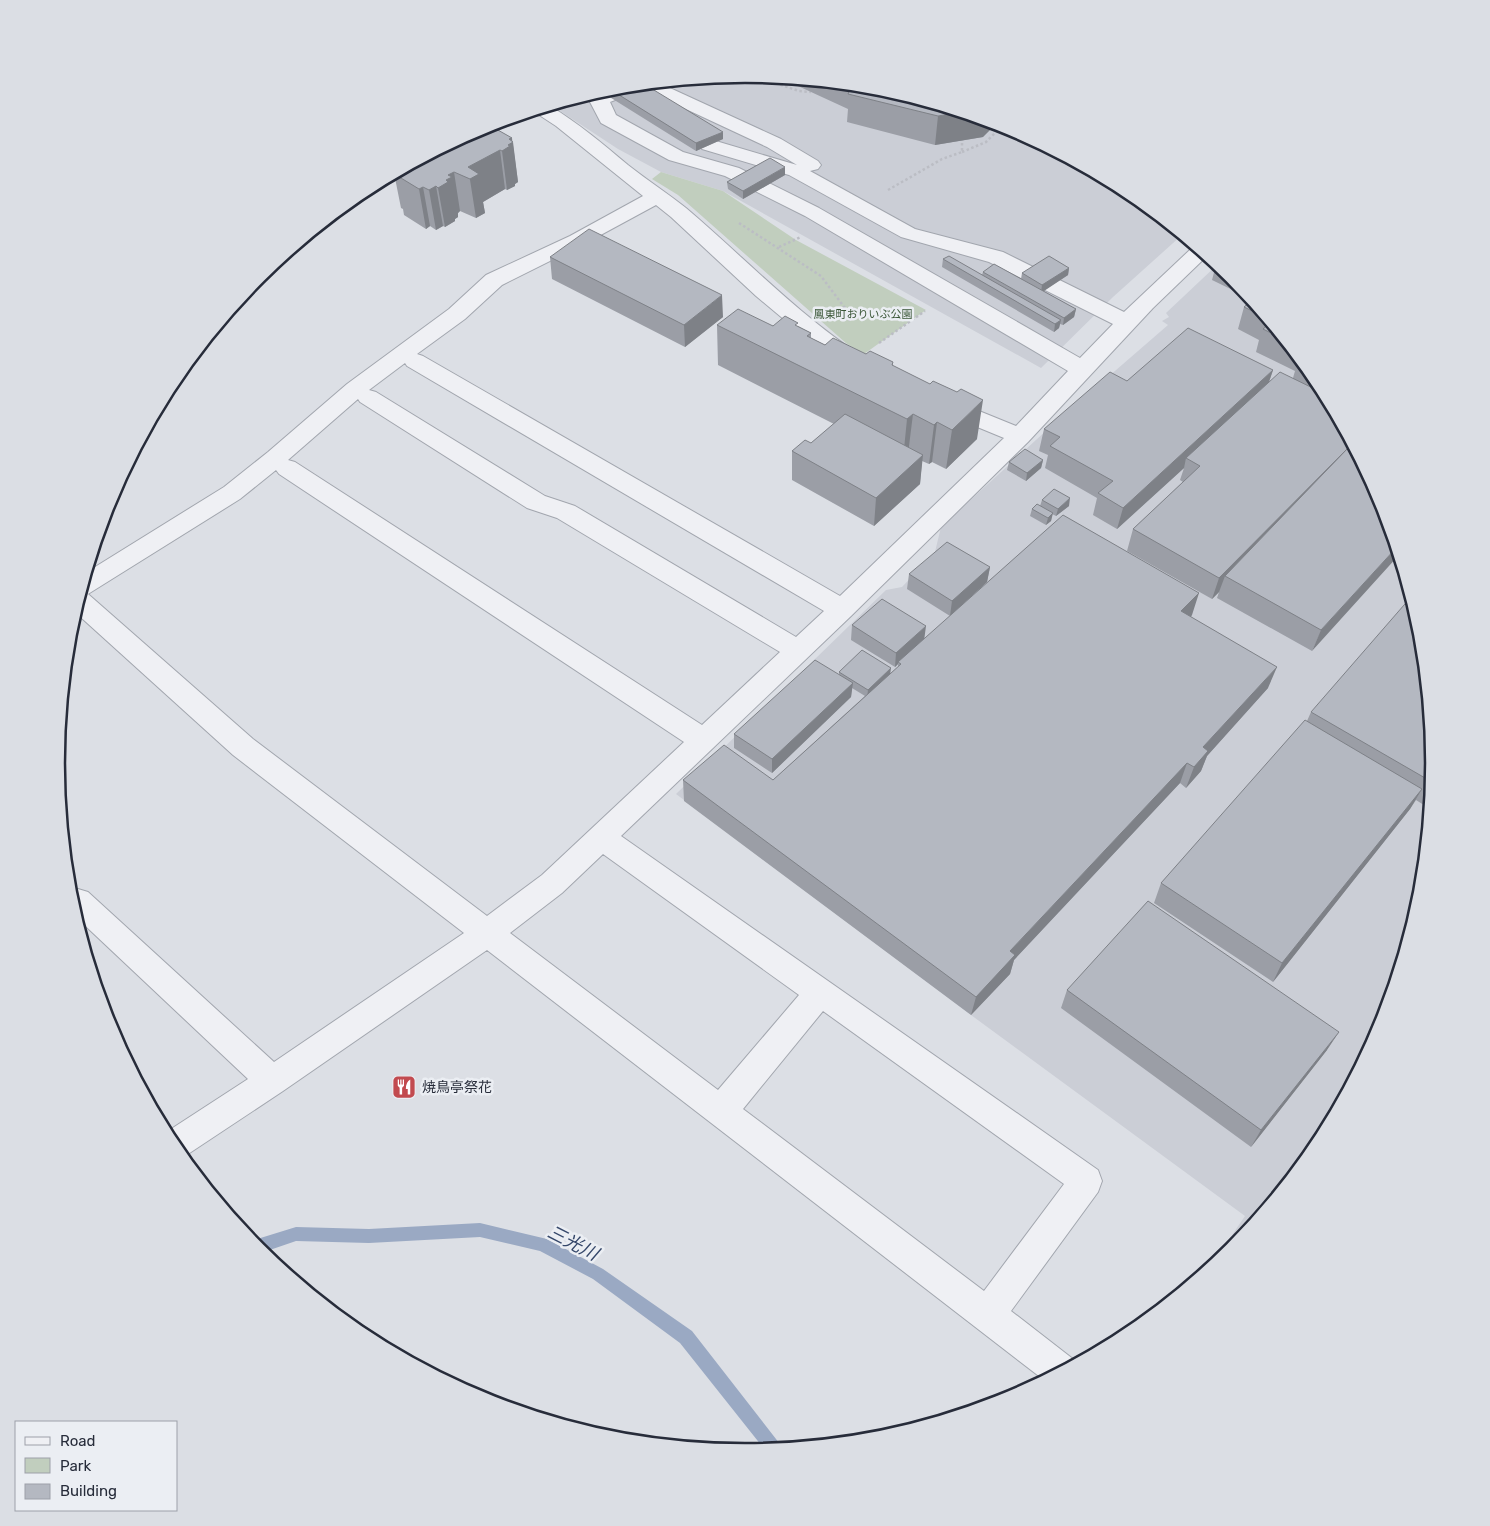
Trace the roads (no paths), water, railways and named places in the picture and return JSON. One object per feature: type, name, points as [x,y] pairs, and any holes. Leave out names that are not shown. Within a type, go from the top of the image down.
[{"type":"street","points":[[657,89],[774,143],[890,211],[917,218]]},
{"type":"street","points":[[603,98],[599,102],[608,119],[676,156],[732,172],[812,212],[1084,370]]},
{"type":"street","points":[[547,113],[563,122],[656,197],[672,206],[820,339],[876,375]]},
{"type":"street","points":[[812,212],[746,164],[709,145],[796,171],[908,233],[996,257],[1128,322]]},
{"type":"street","points":[[89,582],[232,493],[276,458],[355,389],[457,314],[494,280],[577,240],[656,197]]},
{"type":"street","points":[[180,1141],[272,1081],[486,934],[552,884],[842,609],[1020,436],[1145,303],[1196,254]]},
{"type":"street","points":[[255,494],[287,468],[327,430],[440,342]]},
{"type":"street","points":[[415,361],[842,609]]},
{"type":"street","points":[[368,397],[536,502],[566,512],[798,650]]},
{"type":"street","points":[[927,398],[1020,436]]},
{"type":"street","points":[[287,468],[704,740]]},
{"type":"street","points":[[84,605],[243,747],[1056,1367]]},
{"type":"street","points":[[601,837],[1086,1181],[987,1315]]},
{"type":"street","points":[[79,901],[272,1081]]},
{"type":"street","points":[[720,1112],[820,992]]},
{"type":"waterway","name":"三光川","points":[[264,1244],[296,1234],[369,1236],[480,1230],[542,1244],[598,1274],[686,1337],[770,1442]]},
{"type":"place","name":"焼鳥亭祭花","points":[[404,1087]]},
{"type":"park label","name":"鳳東町おりいぶ公園","points":[[863,314]]}]
